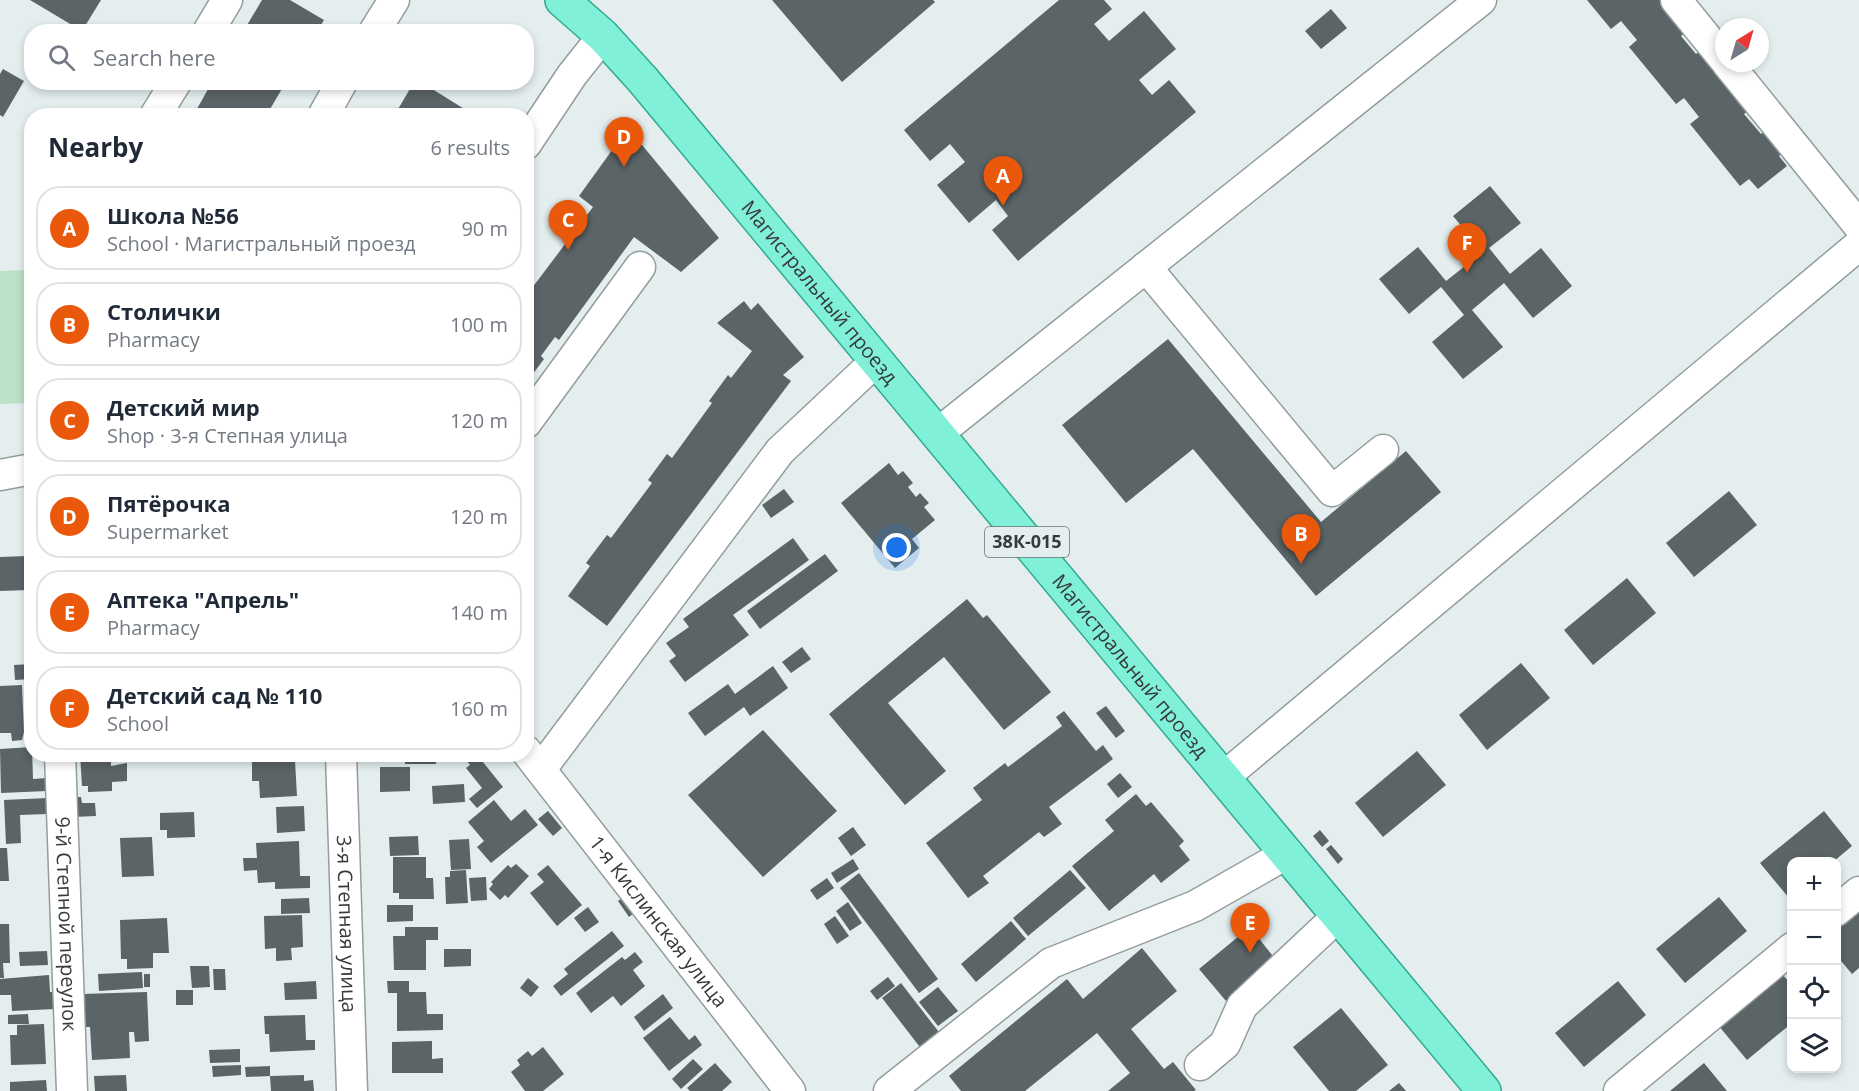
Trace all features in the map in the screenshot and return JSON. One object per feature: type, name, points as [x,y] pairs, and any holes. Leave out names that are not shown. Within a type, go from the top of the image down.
[{"type":"main road","name":"Магистральный проезд","points":[[562,0],[603,36],[643,80],[1339,915],[1471,1086]]},
{"type":"street","points":[[213,24],[227,0]]},
{"type":"street","points":[[379,24],[394,0]]},
{"type":"street","points":[[937,434],[1481,0]]},
{"type":"street","points":[[1676,0],[1715,48]]},
{"type":"street","points":[[534,132],[572,75],[603,36]]},
{"type":"street","points":[[1735,72],[1859,226]]},
{"type":"street","points":[[160,108],[171,90]]},
{"type":"street","points":[[327,108],[338,90]]},
{"type":"street","points":[[1224,777],[1859,245]]},
{"type":"street","points":[[534,412],[640,267]]},
{"type":"street","points":[[1146,267],[1332,491],[1383,450]]},
{"type":"street","points":[[534,760],[780,451],[876,361]]},
{"type":"street","points":[[0,475],[24,470]]},
{"type":"street","name":"1-я Кислинская улица","points":[[534,760],[790,1091]]},
{"type":"street","name":"9-й Степной переулок","points":[[60,762],[72,1091]]},
{"type":"street","name":"3-я Степная улица","points":[[341,762],[352,1091]]},
{"type":"street","points":[[889,1091],[1051,963],[1195,906],[1287,854]]},
{"type":"street","points":[[1841,907],[1859,892]]},
{"type":"street","points":[[1200,1065],[1225,1044],[1242,1006],[1339,915]]},
{"type":"street","points":[[1619,1091],[1787,951]]},
{"type":"green space","points":[[24,270],[24,403],[0,404],[0,271]]},
{"type":"building","points":[[30,0],[101,0],[86,24],[70,24]]},
{"type":"building","points":[[262,0],[290,0],[324,20],[322,24],[248,24]]},
{"type":"building","points":[[772,0],[933,0],[935,2],[842,82]]},
{"type":"building","points":[[1059,0],[1104,0],[1112,9],[1094,24],[1109,41],[1144,11],[1176,49],[1139,80],[1152,95],[1169,80],[1196,112],[1018,261],[992,230],[1008,216],[996,200],[969,223],[937,185],[965,162],[950,144],[930,161],[904,130]]},
{"type":"building","points":[[1587,0],[1662,0],[1687,31],[1681,36],[1696,54],[1703,48],[1715,63],[1715,72],[1722,72],[1751,108],[1744,114],[1761,134],[1768,128],[1786,150],[1779,156],[1787,166],[1758,189],[1749,179],[1740,186],[1690,124],[1699,117],[1684,98],[1676,104],[1629,47],[1637,40],[1621,21],[1611,29]]},
{"type":"building","points":[[1331,9],[1347,28],[1321,49],[1305,31]]},
{"type":"building","points":[[3,69],[24,81],[3,117],[0,115],[0,74]]},
{"type":"building","points":[[208,90],[281,90],[271,108],[197,108]]},
{"type":"building","points":[[409,90],[434,90],[463,108],[399,108]]},
{"type":"building","points":[[628,128],[719,238],[681,272],[634,237],[559,340],[555,337],[541,356],[544,359],[534,372],[534,285],[593,207],[579,196]]},
{"type":"building","points":[[1490,186],[1521,223],[1489,248],[1510,274],[1541,248],[1572,286],[1533,318],[1504,283],[1472,310],[1503,347],[1463,379],[1432,342],[1464,315],[1441,287],[1409,314],[1379,279],[1418,247],[1446,281],[1483,252],[1453,216]]},
{"type":"building","points":[[744,301],[751,310],[758,303],[804,357],[783,375],[791,381],[607,626],[568,596],[590,566],[586,563],[607,535],[611,538],[652,483],[648,480],[667,454],[672,458],[712,403],[709,401],[728,375],[731,378],[752,351],[717,323]]},
{"type":"building","points":[[1168,339],[1321,522],[1406,451],[1441,492],[1316,596],[1193,449],[1126,503],[1062,425]]},
{"type":"building","points":[[889,463],[898,475],[903,471],[913,483],[908,487],[916,497],[920,493],[929,503],[924,507],[935,520],[912,539],[919,548],[895,568],[841,503]]},
{"type":"building","points":[[784,489],[794,502],[771,518],[762,505]]},
{"type":"building","points":[[1729,491],[1757,525],[1694,577],[1666,543]]},
{"type":"building","points":[[793,538],[809,560],[733,615],[749,635],[685,682],[669,661],[676,656],[666,643],[689,627],[683,619]]},
{"type":"building","points":[[825,554],[838,571],[760,629],[747,611]]},
{"type":"building","points":[[24,556],[24,590],[0,591],[0,557]]},
{"type":"building","points":[[1627,578],[1656,613],[1593,665],[1564,630]]},
{"type":"building","points":[[967,599],[983,618],[987,615],[1051,692],[1004,730],[944,657],[888,703],[946,771],[905,805],[829,714]]},
{"type":"building","points":[[802,647],[811,659],[791,673],[782,662]]},
{"type":"building","points":[[1521,663],[1550,698],[1487,750],[1459,715]]},
{"type":"building","points":[[24,664],[24,679],[15,680],[14,665]]},
{"type":"building","points":[[773,666],[788,688],[750,716],[744,707],[705,736],[688,713],[728,684],[735,694]]},
{"type":"building","points":[[22,685],[24,732],[22,740],[12,741],[11,733],[0,733],[0,686]]},
{"type":"building","points":[[1106,706],[1125,731],[1116,738],[1096,713]]},
{"type":"building","points":[[1064,711],[1096,751],[1103,745],[1113,759],[1049,807],[1062,824],[1044,837],[1039,832],[983,876],[989,883],[968,898],[926,843],[982,800],[973,788],[1005,763],[1008,767],[1062,726],[1056,717]]},
{"type":"building","points":[[763,730],[837,811],[763,877],[688,795]]},
{"type":"building","points":[[24,748],[24,762],[32,762],[33,779],[47,778],[47,791],[1,793],[0,749]]},
{"type":"building","points":[[1417,751],[1446,785],[1383,837],[1355,803]]},
{"type":"building","points":[[80,762],[111,762],[111,766],[127,763],[127,781],[112,782],[112,791],[88,792],[88,786],[82,786]]},
{"type":"building","points":[[252,762],[295,762],[297,796],[260,798],[259,781],[252,781]]},
{"type":"building","points":[[405,762],[436,762],[436,764],[405,764]]},
{"type":"building","points":[[468,762],[483,762],[503,787],[477,808],[469,799],[482,788],[466,768],[470,765]]},
{"type":"building","points":[[380,767],[410,767],[410,791],[380,792]]},
{"type":"building","points":[[1120,773],[1132,787],[1118,798],[1107,784]]},
{"type":"building","points":[[464,784],[465,802],[433,804],[432,786]]},
{"type":"building","points":[[1136,794],[1146,806],[1151,802],[1184,841],[1179,846],[1190,860],[1161,883],[1154,874],[1109,911],[1072,866],[1114,831],[1105,820]]},
{"type":"building","points":[[72,797],[81,797],[82,803],[95,803],[96,816],[73,817]]},
{"type":"building","points":[[47,798],[47,814],[20,815],[21,843],[6,844],[4,800]]},
{"type":"building","points":[[494,800],[511,821],[525,809],[538,825],[491,863],[477,847],[484,841],[468,822]]},
{"type":"building","points":[[304,806],[305,831],[277,833],[276,807]]},
{"type":"building","points":[[548,811],[562,828],[553,836],[538,819]]},
{"type":"building","points":[[1824,811],[1852,846],[1839,857],[1787,857],[1787,896],[1760,863]]},
{"type":"building","points":[[194,812],[195,837],[167,838],[167,830],[160,830],[160,813]]},
{"type":"building","points":[[853,827],[866,845],[851,856],[838,838]]},
{"type":"building","points":[[1320,830],[1329,841],[1322,847],[1313,836]]},
{"type":"building","points":[[418,836],[419,855],[390,856],[389,837]]},
{"type":"building","points":[[152,837],[154,876],[122,877],[120,838]]},
{"type":"building","points":[[469,839],[471,869],[451,870],[449,840]]},
{"type":"building","points":[[299,841],[300,876],[310,876],[310,888],[275,889],[275,882],[258,883],[257,870],[244,871],[243,858],[257,858],[256,843]]},
{"type":"building","points":[[1331,845],[1343,859],[1338,864],[1326,849]]},
{"type":"building","points":[[0,848],[7,848],[9,881],[0,881]]},
{"type":"building","points":[[393,857],[426,857],[426,878],[433,878],[434,899],[399,899],[399,893],[393,893]]},
{"type":"building","points":[[853,859],[859,869],[837,883],[831,873]]},
{"type":"building","points":[[516,864],[529,876],[508,898],[505,895],[500,900],[489,889],[493,884],[491,882],[508,865],[511,868]]},
{"type":"building","points":[[548,865],[582,905],[557,926],[530,893],[544,882],[537,874]]},
{"type":"building","points":[[466,870],[468,903],[446,904],[445,877],[450,877],[450,871]]},
{"type":"building","points":[[1070,870],[1086,888],[1028,936],[1013,918]]},
{"type":"building","points":[[859,873],[938,979],[919,993],[840,888]]},
{"type":"building","points":[[486,877],[487,900],[471,901],[469,878]]},
{"type":"building","points":[[827,878],[834,888],[817,900],[810,890]]},
{"type":"building","points":[[627,894],[639,909],[629,917],[618,901]]},
{"type":"building","points":[[1719,897],[1747,931],[1685,983],[1656,949]]},
{"type":"building","points":[[309,898],[310,913],[281,914],[281,899]]},
{"type":"building","points":[[848,902],[862,923],[850,931],[836,911]]},
{"type":"building","points":[[387,905],[413,905],[413,921],[387,922]]},
{"type":"building","points":[[588,907],[599,922],[585,932],[574,918]]},
{"type":"building","points":[[1859,910],[1859,968],[1852,974],[1841,961],[1841,924]]},
{"type":"building","points":[[302,915],[303,947],[291,948],[292,960],[276,961],[276,948],[265,949],[264,916]]},
{"type":"building","points":[[835,916],[849,936],[837,944],[824,924]]},
{"type":"building","points":[[167,918],[169,953],[153,953],[153,968],[127,969],[127,959],[121,959],[120,920]]},
{"type":"building","points":[[1011,921],[1026,939],[976,982],[961,964]]},
{"type":"building","points":[[0,924],[9,924],[10,963],[3,963],[4,978],[0,978]]},
{"type":"building","points":[[405,927],[438,927],[438,940],[426,940],[426,970],[394,970],[393,936],[405,936]]},
{"type":"building","points":[[1250,927],[1276,960],[1226,1001],[1199,969]]},
{"type":"building","points":[[612,931],[624,946],[561,996],[553,986],[568,974],[564,969]]},
{"type":"building","points":[[1142,948],[1177,991],[1131,1029],[1164,1069],[1173,1062],[1196,1090],[1108,1091],[1130,1073],[1097,1033],[1025,1091],[961,1091],[949,1076],[1067,979],[1083,999]]},
{"type":"building","points":[[444,949],[471,949],[471,966],[444,967]]},
{"type":"building","points":[[47,951],[48,965],[20,966],[19,952]]},
{"type":"building","points":[[635,952],[643,962],[633,970],[645,986],[621,1006],[613,996],[591,1013],[576,993],[622,957],[625,960]]},
{"type":"building","points":[[190,966],[209,966],[210,987],[192,988]]},
{"type":"building","points":[[213,969],[225,969],[226,990],[214,990]]},
{"type":"building","points":[[142,972],[143,988],[99,991],[98,974]]},
{"type":"building","points":[[1781,973],[1787,980],[1787,1027],[1747,1060],[1718,1025]]},
{"type":"building","points":[[144,974],[150,974],[150,987],[144,987]]},
{"type":"building","points":[[49,975],[50,992],[54,992],[55,1009],[12,1011],[11,995],[0,995],[0,979]]},
{"type":"building","points":[[888,977],[895,986],[877,1000],[870,991]]},
{"type":"building","points":[[528,978],[539,987],[531,997],[520,988]]},
{"type":"building","points":[[316,981],[317,999],[285,1000],[284,983]]},
{"type":"building","points":[[387,981],[409,981],[409,992],[426,992],[427,1014],[443,1014],[443,1030],[397,1031],[397,993],[388,993]]},
{"type":"building","points":[[1618,981],[1646,1015],[1584,1067],[1555,1033]]},
{"type":"building","points":[[901,983],[945,1040],[926,1055],[882,998]]},
{"type":"building","points":[[938,987],[958,1011],[938,1026],[919,1002]]},
{"type":"building","points":[[176,990],[193,990],[193,1005],[176,1005]]},
{"type":"building","points":[[147,992],[149,1041],[135,1042],[134,1032],[129,1032],[130,1058],[92,1060],[90,1027],[84,1027],[82,994]]},
{"type":"building","points":[[663,994],[673,1008],[644,1031],[634,1017]]},
{"type":"building","points":[[1341,1008],[1388,1065],[1356,1091],[1329,1091],[1293,1047]]},
{"type":"building","points":[[28,1014],[29,1024],[8,1024],[8,1015]]},
{"type":"building","points":[[305,1015],[306,1040],[315,1040],[315,1050],[270,1052],[269,1034],[265,1034],[264,1016]]},
{"type":"building","points":[[670,1017],[689,1040],[695,1035],[702,1045],[669,1071],[643,1038]]},
{"type":"building","points":[[44,1024],[46,1064],[11,1065],[10,1035],[17,1035],[17,1025]]},
{"type":"building","points":[[432,1041],[432,1059],[443,1058],[443,1073],[392,1073],[392,1042]]},
{"type":"building","points":[[543,1047],[564,1074],[543,1091],[525,1091],[511,1072],[520,1065],[517,1060],[528,1051],[532,1056]]},
{"type":"building","points":[[240,1049],[240,1062],[210,1063],[209,1050]]},
{"type":"building","points":[[693,1059],[703,1069],[681,1089],[672,1079]]},
{"type":"building","points":[[715,1063],[732,1082],[722,1091],[690,1091],[687,1088]]},
{"type":"building","points":[[1704,1063],[1727,1091],[1670,1091]]},
{"type":"building","points":[[241,1065],[241,1075],[213,1077],[212,1066]]},
{"type":"building","points":[[270,1066],[270,1076],[246,1077],[245,1067]]},
{"type":"building","points":[[126,1075],[127,1091],[95,1091],[94,1076]]},
{"type":"building","points":[[304,1075],[304,1081],[313,1080],[314,1091],[271,1091],[270,1076]]},
{"type":"building","points":[[46,1080],[47,1091],[10,1091],[10,1082]]},
{"type":"building","points":[[1399,1083],[1406,1091],[1389,1091]]},
{"type":"place","name":"Пятёрочка","points":[[624,167]]},
{"type":"place","name":"Школа №56","points":[[1003,206]]},
{"type":"place","name":"Детский мир","points":[[568,250]]},
{"type":"place","name":"Детский сад № 110","points":[[1467,273]]},
{"type":"place","name":"Столички","points":[[1301,564]]},
{"type":"place","name":"Аптека \"Апрель\"","points":[[1250,953]]}]
